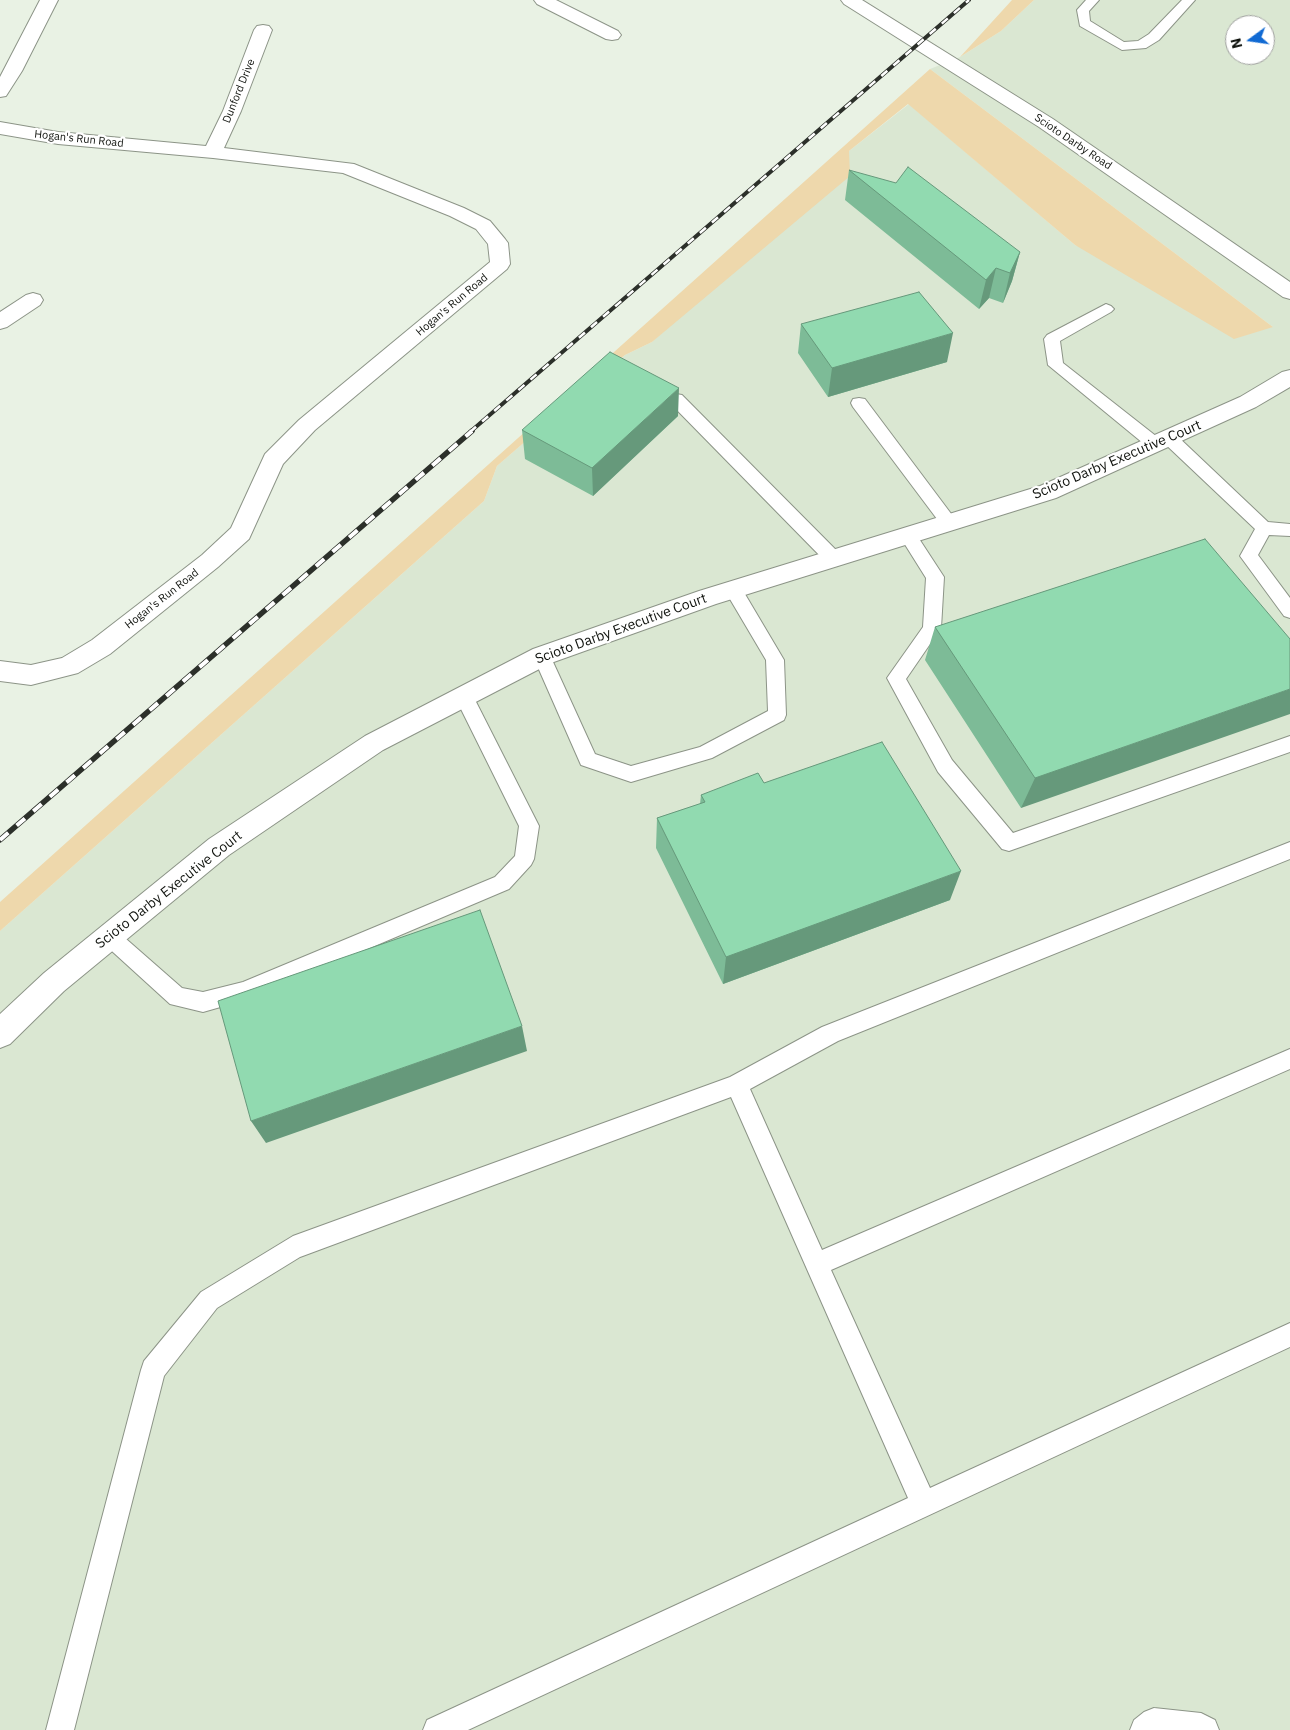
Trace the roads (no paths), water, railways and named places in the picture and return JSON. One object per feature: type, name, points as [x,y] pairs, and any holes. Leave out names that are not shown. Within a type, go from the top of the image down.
[{"type":"street","points":[[0,92],[13,71],[49,0]]},
{"type":"street","points":[[543,0],[612,34]]},
{"type":"street","name":"Scioto Darby Road","points":[[850,0],[1046,123],[1290,292]]},
{"type":"street","name":"Dunford Drive","points":[[214,152],[263,30]]},
{"type":"street","name":"Hogan's Run Road","points":[[0,128],[58,138],[214,152],[347,168],[483,224],[498,243],[500,264],[307,425],[273,460],[241,533],[210,561],[101,647],[69,666],[31,675],[0,671]]},
{"type":"street","points":[[0,322],[33,300]]},
{"type":"street","name":"Scioto Darby Executive Court","points":[[0,1034],[54,982],[219,847],[374,743],[542,656],[733,589],[1048,492],[1248,402],[1290,377]]},
{"type":"lane","points":[[1093,0],[1083,10],[1084,23],[1122,46],[1141,45],[1154,37],[1189,0]]},
{"type":"lane","points":[[1106,309],[1052,339],[1056,365],[1162,441],[1264,528],[1290,530]]},
{"type":"lane","points":[[676,399],[833,558]]},
{"type":"lane","points":[[859,403],[949,522]]},
{"type":"lane","points":[[1264,528],[1249,556],[1290,611]]},
{"type":"lane","points":[[908,535],[935,577],[932,628],[896,678],[944,766],[1009,843],[1290,744]]},
{"type":"lane","points":[[542,656],[588,759],[631,774],[705,753],[777,714],[775,660],[733,589]]},
{"type":"lane","points":[[110,937],[176,997],[203,1002],[245,991],[502,883],[524,859],[529,826],[464,697]]},
{"type":"lane","points":[[60,1730],[153,1370],[209,1300],[294,1248],[737,1085],[830,1034],[1290,850]]},
{"type":"lane","points":[[817,1264],[1290,1060]]},
{"type":"lane","points":[[737,1085],[924,1504]]},
{"type":"lane","points":[[437,1730],[1290,1335]]},
{"type":"lane","points":[[1144,1730],[1154,1722],[1202,1727],[1205,1730]]},
{"type":"railway","points":[[470,432],[969,0]]},
{"type":"railway","points":[[0,840],[472,431]]}]
